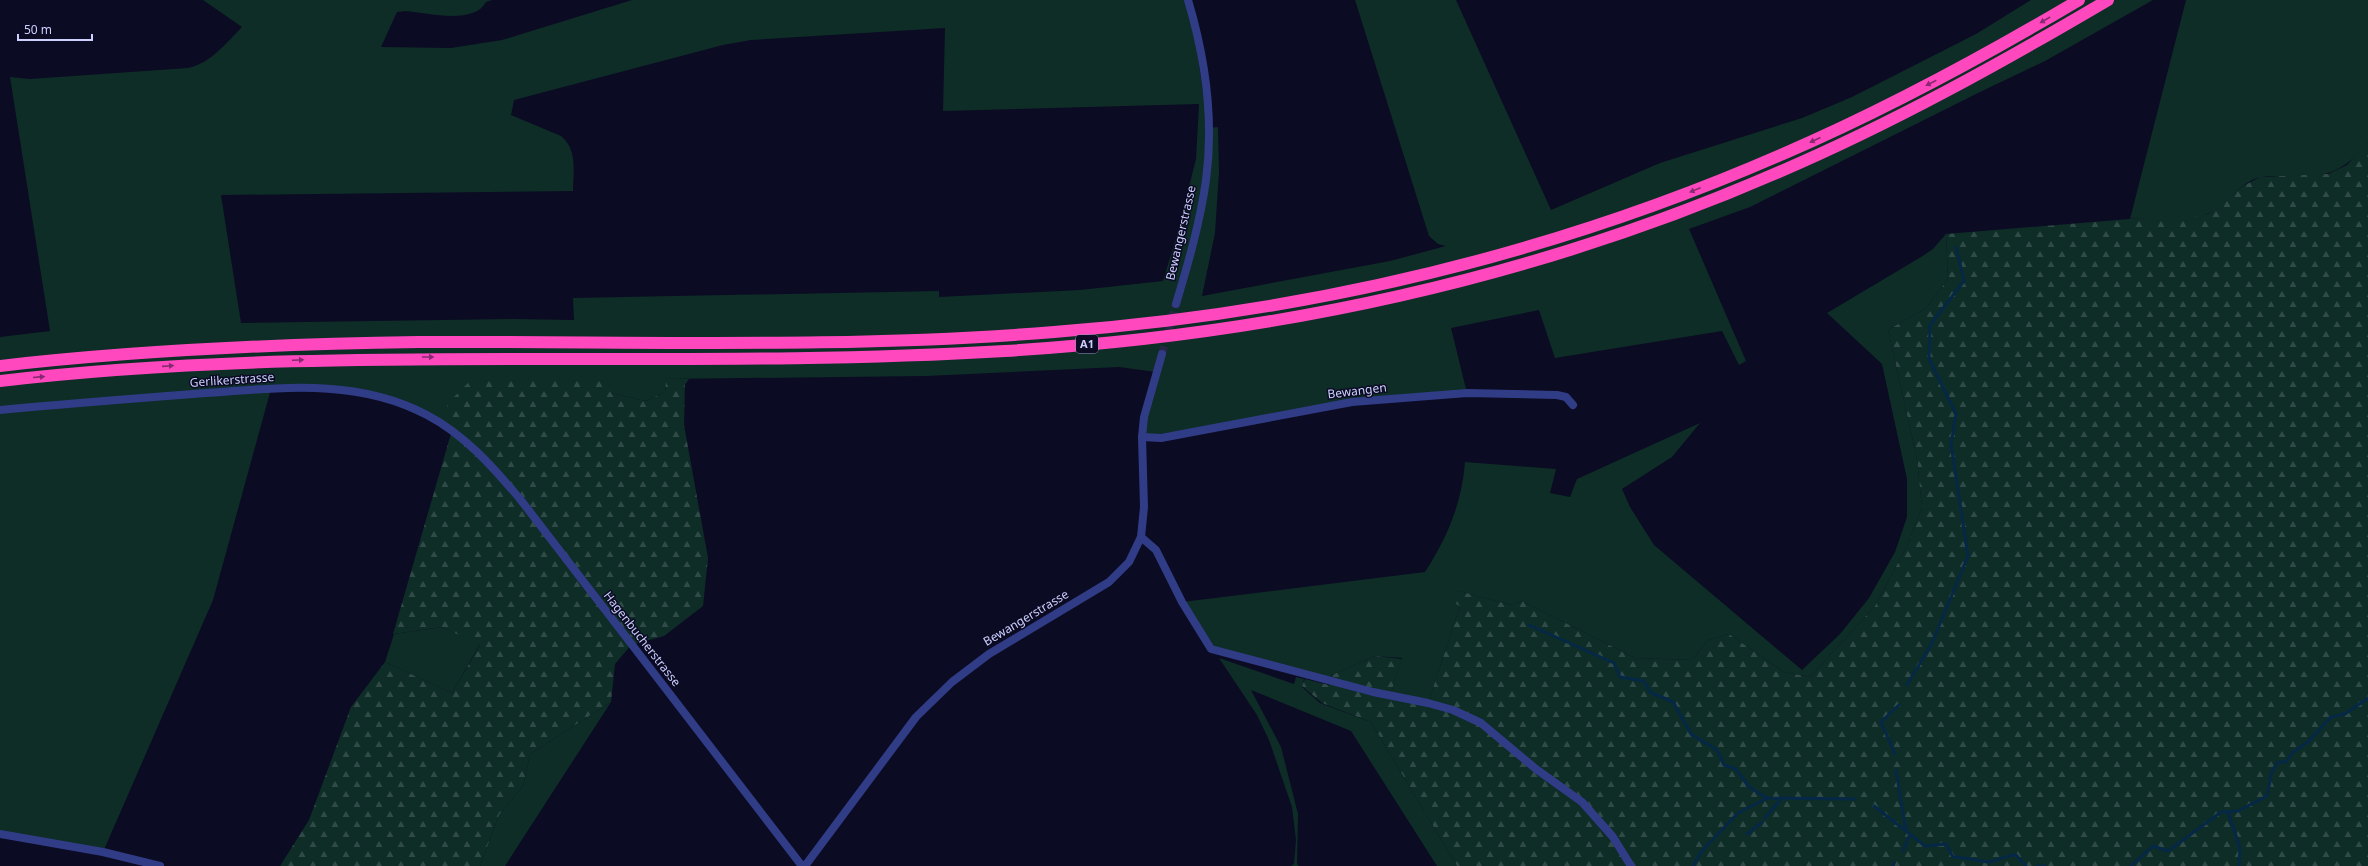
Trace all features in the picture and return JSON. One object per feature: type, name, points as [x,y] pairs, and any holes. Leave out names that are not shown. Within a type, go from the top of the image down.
[{"type":"highway","name":"A1","points":[[0,366],[124,354],[295,345],[430,342],[807,342],[949,339],[1135,325],[1276,306],[1373,287],[1480,261],[1582,230],[1683,195],[1786,153],[1900,99],[1996,48],[2079,0]]},
{"type":"highway","name":"A1","points":[[0,381],[179,365],[314,359],[807,357],[971,352],[1134,340],[1213,331],[1311,314],[1423,291],[1529,262],[1636,228],[1714,199],[1826,151],[1916,108],[2012,56],[2108,0]]},
{"type":"street","name":"Bewangerstrasse","points":[[1176,304],[1197,230],[1206,179],[1208,128],[1204,66],[1188,0]]},
{"type":"street","name":"Bewangerstrasse","points":[[806,866],[916,717],[952,682],[989,654],[1109,582],[1129,562],[1141,538],[1144,507],[1142,437],[1150,389],[1162,354]]},
{"type":"street","name":"Gerlikerstrasse","points":[[0,410],[113,400],[271,389],[332,388],[366,392],[398,402],[427,414],[456,433]]},
{"type":"street","name":"Bewangen","points":[[1142,437],[1161,438],[1352,402],[1467,393],[1557,395],[1566,397],[1573,405]]},
{"type":"street","name":"Hagenbucherstrasse","points":[[456,433],[494,469],[520,500],[802,866]]},
{"type":"street","points":[[1141,538],[1156,550],[1182,602],[1211,649],[1373,692],[1428,703],[1453,710],[1481,723],[1536,769],[1582,802],[1613,837],[1631,866]]},
{"type":"street","points":[[0,834],[103,852],[160,866]]},
{"type":"green space","points":[[203,0],[492,0],[486,2],[480,9],[472,13],[461,15],[450,16],[406,11],[397,12],[381,47],[451,48],[502,40],[632,0],[1188,0],[1192,15],[1208,128],[1218,127],[1219,172],[1215,233],[1202,296],[1390,261],[1446,246],[1438,244],[1429,236],[1355,0],[1456,0],[1551,210],[1660,163],[1802,118],[1852,97],[1976,34],[2031,0],[2153,0],[2045,61],[1750,207],[1689,229],[1746,361],[1739,365],[1722,331],[1555,358],[1539,310],[1451,328],[1467,393],[1352,402],[1142,437],[1156,372],[1119,367],[926,376],[666,379],[665,392],[646,401],[611,393],[452,430],[366,392],[271,389],[213,600],[103,852],[0,834],[0,337],[50,331],[10,77],[30,79],[188,68],[196,66],[211,57],[242,27]],"holes":[[[945,28],[943,111],[1199,104],[1196,159],[1177,235],[1163,281],[1080,290],[939,297],[939,291],[573,298],[574,320],[514,319],[241,323],[221,195],[573,191],[574,169],[570,148],[561,136],[511,115],[514,100],[723,45],[751,40]]]},
{"type":"green space","points":[[2186,0],[2368,0],[2368,142],[2354,158],[2338,169],[2329,173],[2309,177],[2266,176],[2254,179],[2216,209],[2201,216],[2181,219],[2130,219]]},
{"type":"green space","points":[[2368,142],[2368,866],[1457,866],[1371,722],[1322,703],[1302,686],[1305,679],[1329,685],[1332,675],[1375,656],[1402,659],[1390,696],[1428,703],[1460,606],[1456,604],[1459,591],[1511,605],[1522,601],[1635,658],[1692,660],[1708,640],[1729,634],[1784,672],[1810,677],[1875,606],[1907,546],[1922,508],[1917,459],[1888,330],[1926,308],[1948,279],[1946,234],[2130,219],[2195,217],[2208,214],[2243,186],[2260,177],[2328,174],[2347,165]]},
{"type":"green space","points":[[1946,234],[1948,279],[1926,308],[1888,330],[1917,459],[1922,508],[1907,546],[1875,606],[1810,677],[1784,672],[1729,634],[1708,640],[1692,660],[1635,658],[1522,601],[1511,605],[1459,591],[1460,606],[1429,700],[1391,693],[1402,658],[1375,656],[1332,675],[1331,678],[1211,649],[1182,602],[1425,572],[1447,533],[1452,520],[1461,492],[1465,462],[1556,469],[1550,493],[1570,497],[1577,479],[1700,423],[1672,457],[1622,489],[1630,507],[1654,545],[1802,670],[1840,634],[1869,598],[1895,552],[1907,517],[1907,479],[1882,364],[1827,313],[1921,257],[1933,249]]},
{"type":"green space","points":[[602,379],[611,393],[646,401],[665,392],[666,379],[689,379],[685,384],[684,425],[708,558],[703,606],[664,636],[631,645],[615,664],[611,702],[530,754],[523,786],[499,815],[480,866],[280,866],[309,820],[351,707],[385,662],[452,693],[480,645],[442,627],[393,634],[452,430],[447,404],[471,380]]},
{"type":"green space","points":[[442,627],[480,644],[452,693],[385,662],[394,634]]},
{"type":"green space","points":[[1219,658],[1294,684],[1296,677],[1304,679],[1302,687],[1320,703],[1371,722],[1457,866],[1437,866],[1351,731],[1251,690],[1281,747],[1298,814],[1297,864],[1299,866],[1291,866],[1294,864],[1296,840],[1292,807],[1269,740],[1257,715]]},
{"type":"green space","points":[[611,702],[505,866],[480,866],[499,815],[523,786],[530,754]]},
{"type":"waterway","points":[[1907,685],[1932,643],[1968,556],[1951,444],[1956,414],[1929,359],[1930,325],[1964,281],[1956,247]]},
{"type":"waterway","points":[[1529,625],[1614,663],[1620,677],[1644,681],[1650,692],[1673,702],[1691,734],[1717,750],[1724,765],[1736,769],[1749,787],[1767,798],[1855,799]]},
{"type":"waterway","points":[[2131,866],[2153,846],[2168,851],[2221,812],[2238,811],[2267,796],[2272,771],[2278,762],[2286,762],[2293,752],[2309,741],[2331,717],[2345,714],[2368,698]]},
{"type":"waterway","points":[[1895,754],[1881,722],[1899,705]]},
{"type":"waterway","points":[[1896,770],[1906,831]]},
{"type":"waterway","points":[[1738,813],[1767,798]]},
{"type":"waterway","points":[[1765,818],[1782,798]]},
{"type":"waterway","points":[[1874,806],[1925,846],[1946,844],[1953,857],[1988,862],[2016,855],[2026,866]]},
{"type":"waterway","points":[[2228,812],[2240,848],[2239,866]]},
{"type":"waterway","points":[[1693,866],[1701,852],[1736,815]]},
{"type":"waterway","points":[[1747,834],[1762,822]]},
{"type":"waterway","points":[[1903,851],[1910,834]]},
{"type":"waterway","points":[[2037,866],[2045,866]]},
{"type":"tunnel","points":[[1162,354],[1176,304]]}]
